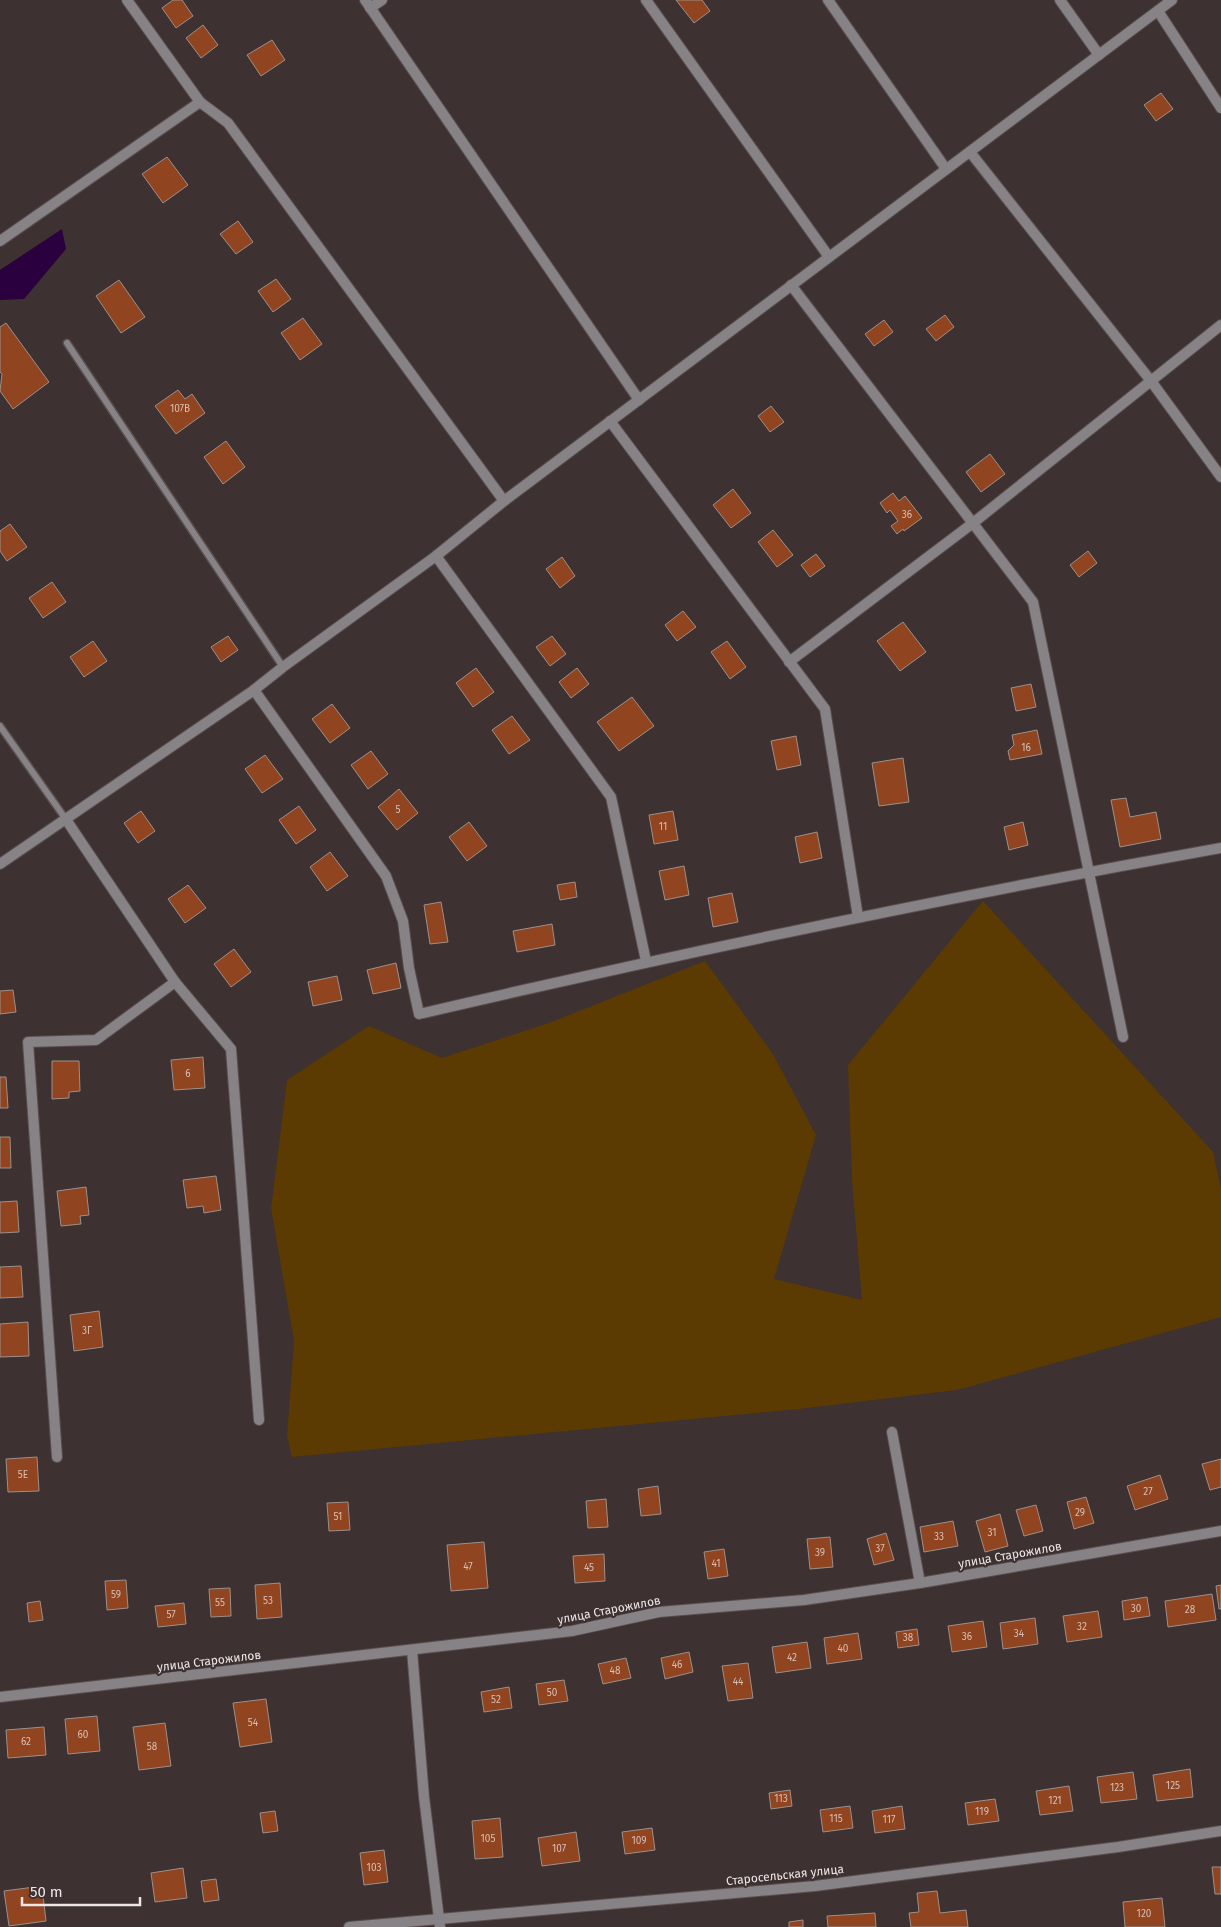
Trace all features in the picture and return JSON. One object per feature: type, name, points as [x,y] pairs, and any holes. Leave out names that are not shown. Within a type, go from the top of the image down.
[{"type":"street","points":[[127,0],[200,102],[228,123],[504,501]]},
{"type":"street","points":[[382,0],[367,4],[639,400]]},
{"type":"street","points":[[646,0],[828,257]]},
{"type":"street","points":[[828,0],[946,169]]},
{"type":"street","points":[[1060,0],[1099,55]]},
{"type":"street","points":[[0,864],[254,690],[436,556],[504,501],[1172,0]]},
{"type":"street","points":[[1158,11],[1221,108]]},
{"type":"street","points":[[0,239],[200,102]]},
{"type":"street","points":[[970,152],[1151,381],[1221,477]]},
{"type":"street","points":[[791,286],[1034,602],[1123,1037]]},
{"type":"street","points":[[789,662],[973,523],[1221,325]]},
{"type":"street","points":[[610,421],[825,709],[858,917]]},
{"type":"street","points":[[436,556],[610,797],[646,961]]},
{"type":"street","points":[[254,690],[386,876],[403,921],[409,968],[420,1014],[646,961],[858,917],[1221,848]]},
{"type":"street","points":[[65,818],[175,982],[231,1049],[258,1420]]},
{"type":"street","points":[[57,1457],[28,1042],[96,1040],[175,982]]},
{"type":"street","points":[[892,1432],[920,1583]]},
{"type":"street","name":"улица Старожилов","points":[[0,1697],[572,1631],[659,1612],[804,1600],[920,1583],[1221,1531]]},
{"type":"street","points":[[412,1650],[424,1797],[440,1923]]},
{"type":"street","name":"Старосельская улица","points":[[348,1927],[440,1923],[815,1886],[1118,1847],[1221,1831]]},
{"type":"lane","points":[[67,343],[283,667]]},
{"type":"lane","points":[[0,726],[65,818]]},
{"type":"shaded area","points":[[62,229],[66,249],[24,299],[0,300],[0,270]]},
{"type":"shaded area","points":[[983,901],[1213,1152],[1221,1189],[1221,1317],[957,1390],[799,1409],[292,1457],[287,1436],[294,1341],[271,1208],[287,1080],[369,1026],[442,1058],[549,1023],[705,961],[773,1054],[816,1135],[774,1279],[862,1300],[852,1180],[848,1065]]},
{"type":"building","points":[[173,0],[182,0],[193,16],[176,28],[162,8]]},
{"type":"building","points":[[676,0],[702,0],[710,11],[694,23]]},
{"type":"building","points":[[203,25],[218,45],[201,58],[186,38]]},
{"type":"building","points":[[272,40],[285,60],[261,76],[247,55]]},
{"type":"building","points":[[1161,93],[1173,109],[1156,121],[1144,105]]},
{"type":"building","points":[[167,157],[188,185],[163,203],[142,174]]},
{"type":"building","points":[[238,221],[253,242],[236,254],[220,234]]},
{"type":"building","points":[[276,279],[291,299],[273,312],[258,291]]},
{"type":"building","points":[[119,280],[145,317],[121,333],[96,296]]},
{"type":"building","points":[[945,315],[954,327],[936,341],[926,329]]},
{"type":"building","points":[[303,318],[322,344],[300,360],[281,333]]},
{"type":"building","points":[[884,320],[893,332],[874,346],[865,334]]},
{"type":"building","points":[[6,323],[49,382],[13,409],[0,391],[2,374],[0,372],[0,327]]},
{"type":"building","points":[[178,390],[185,399],[192,394],[205,413],[176,434],[155,406]]},
{"type":"building","points":[[771,406],[784,422],[770,432],[758,416]]},
{"type":"building","points":[[226,441],[245,467],[223,484],[204,457]]},
{"type":"building","points":[[990,454],[1005,474],[981,492],[966,472]]},
{"type":"building","points":[[733,489],[751,513],[731,528],[713,505]]},
{"type":"building","points":[[893,493],[899,501],[905,496],[922,518],[897,534],[891,526],[898,521],[890,510],[887,513],[880,503]]},
{"type":"building","points":[[10,524],[27,547],[7,561],[0,551],[0,531]]},
{"type":"building","points":[[773,530],[793,555],[777,567],[758,542]]},
{"type":"building","points":[[1088,551],[1097,563],[1079,577],[1070,565]]},
{"type":"building","points":[[816,554],[825,566],[810,577],[801,565]]},
{"type":"building","points":[[562,557],[575,576],[560,588],[546,569]]},
{"type":"building","points":[[52,582],[66,602],[43,618],[29,598]]},
{"type":"building","points":[[683,611],[696,627],[677,641],[665,625]]},
{"type":"building","points":[[903,622],[926,652],[900,671],[877,641]]},
{"type":"building","points":[[228,636],[238,650],[221,662],[211,647]]},
{"type":"building","points":[[552,636],[566,654],[550,666],[536,647]]},
{"type":"building","points":[[93,641],[107,661],[84,677],[70,657]]},
{"type":"building","points":[[727,641],[746,667],[730,679],[711,652]]},
{"type":"building","points":[[476,668],[494,692],[473,707],[456,683]]},
{"type":"building","points":[[577,668],[589,684],[571,698],[559,682]]},
{"type":"building","points":[[1031,684],[1036,707],[1016,711],[1011,688]]},
{"type":"building","points":[[632,697],[654,726],[619,751],[597,722]]},
{"type":"building","points":[[332,704],[350,728],[330,743],[312,719]]},
{"type":"building","points":[[512,716],[530,740],[509,754],[492,730]]},
{"type":"building","points":[[1037,730],[1042,754],[1010,760],[1008,751],[1014,745],[1012,735]]},
{"type":"building","points":[[796,736],[801,765],[777,770],[771,741]]},
{"type":"building","points":[[371,751],[388,774],[368,789],[351,765]]},
{"type":"building","points":[[265,755],[283,779],[262,793],[245,769]]},
{"type":"building","points":[[903,758],[909,802],[879,806],[872,763]]},
{"type":"building","points":[[399,789],[418,813],[397,830],[378,807]]},
{"type":"building","points":[[1126,798],[1130,817],[1156,812],[1161,839],[1120,847],[1111,800]]},
{"type":"building","points":[[299,806],[316,830],[296,844],[279,820]]},
{"type":"building","points":[[141,811],[155,831],[138,843],[124,823]]},
{"type":"building","points":[[673,811],[678,840],[654,844],[649,815]]},
{"type":"building","points":[[469,822],[487,846],[467,861],[449,837]]},
{"type":"building","points":[[1023,822],[1028,845],[1009,850],[1004,827]]},
{"type":"building","points":[[817,832],[822,858],[800,863],[795,837]]},
{"type":"building","points":[[330,852],[348,876],[327,891],[310,867]]},
{"type":"building","points":[[684,866],[689,895],[665,900],[659,871]]},
{"type":"building","points":[[575,882],[577,897],[560,900],[557,885]]},
{"type":"building","points":[[188,885],[206,908],[185,923],[168,899]]},
{"type":"building","points":[[732,893],[738,922],[713,927],[708,898]]},
{"type":"building","points":[[441,902],[448,942],[430,944],[424,905]]},
{"type":"building","points":[[552,924],[555,945],[517,952],[513,931]]},
{"type":"building","points":[[234,949],[251,972],[231,987],[214,964]]},
{"type":"building","points":[[396,963],[401,988],[373,994],[367,970]]},
{"type":"building","points":[[337,976],[342,1000],[313,1006],[308,982]]},
{"type":"building","points":[[13,990],[16,1012],[0,1014],[0,991]]},
{"type":"building","points":[[203,1057],[205,1088],[174,1090],[171,1060]]},
{"type":"building","points":[[52,1061],[79,1061],[80,1091],[69,1092],[69,1098],[52,1099]]},
{"type":"building","points":[[0,1077],[6,1077],[8,1108],[0,1108]]},
{"type":"building","points":[[0,1137],[10,1137],[11,1168],[0,1168]]},
{"type":"building","points":[[216,1176],[221,1210],[204,1213],[203,1206],[187,1208],[183,1180]]},
{"type":"building","points":[[86,1187],[89,1215],[80,1216],[81,1224],[61,1226],[57,1191]]},
{"type":"building","points":[[17,1201],[19,1232],[0,1233],[0,1202]]},
{"type":"building","points":[[21,1266],[23,1297],[0,1298],[0,1267]]},
{"type":"building","points":[[99,1311],[103,1347],[74,1351],[70,1315]]},
{"type":"building","points":[[28,1322],[29,1356],[0,1357],[0,1324]]},
{"type":"building","points":[[37,1457],[39,1491],[8,1492],[6,1459]]},
{"type":"building","points":[[1221,1459],[1221,1487],[1210,1490],[1202,1464]]},
{"type":"building","points":[[1160,1475],[1168,1499],[1135,1510],[1127,1486]]},
{"type":"building","points":[[658,1486],[661,1514],[641,1516],[638,1489]]},
{"type":"building","points":[[1086,1497],[1094,1523],[1074,1529],[1067,1502]]},
{"type":"building","points":[[606,1499],[608,1527],[588,1528],[586,1501]]},
{"type":"building","points":[[348,1502],[350,1530],[329,1531],[327,1503]]},
{"type":"building","points":[[1036,1505],[1043,1531],[1024,1536],[1016,1510]]},
{"type":"building","points":[[1000,1514],[1008,1546],[985,1552],[976,1521]]},
{"type":"building","points":[[953,1521],[958,1546],[924,1552],[920,1527]]},
{"type":"building","points":[[886,1533],[894,1560],[874,1565],[867,1539]]},
{"type":"building","points":[[830,1537],[833,1567],[810,1569],[807,1539]]},
{"type":"building","points":[[484,1542],[488,1588],[451,1591],[447,1545]]},
{"type":"building","points":[[724,1549],[728,1576],[708,1579],[704,1552]]},
{"type":"building","points":[[604,1554],[605,1581],[575,1583],[573,1556]]},
{"type":"building","points":[[126,1580],[128,1608],[107,1610],[105,1581]]},
{"type":"building","points":[[280,1583],[282,1617],[257,1619],[255,1585]]},
{"type":"building","points":[[1221,1585],[1221,1609],[1219,1609],[1216,1586]]},
{"type":"building","points":[[230,1588],[231,1616],[211,1617],[209,1589]]},
{"type":"building","points":[[1212,1594],[1216,1620],[1168,1627],[1165,1601]]},
{"type":"building","points":[[1147,1597],[1150,1616],[1124,1620],[1122,1601]]},
{"type":"building","points":[[40,1601],[43,1620],[29,1622],[27,1603]]},
{"type":"building","points":[[184,1603],[186,1624],[158,1627],[155,1606]]},
{"type":"building","points":[[1098,1611],[1102,1637],[1067,1642],[1063,1616]]},
{"type":"building","points":[[1035,1618],[1038,1644],[1003,1649],[1000,1623]]},
{"type":"building","points":[[983,1621],[987,1647],[952,1652],[948,1626]]},
{"type":"building","points":[[917,1629],[919,1645],[898,1648],[896,1632]]},
{"type":"building","points":[[858,1633],[862,1659],[827,1664],[824,1638]]},
{"type":"building","points":[[807,1642],[811,1668],[776,1673],[772,1647]]},
{"type":"building","points":[[689,1652],[693,1672],[665,1679],[661,1658]]},
{"type":"building","points":[[626,1658],[631,1678],[603,1684],[598,1664]]},
{"type":"building","points":[[748,1663],[753,1698],[728,1701],[722,1666]]},
{"type":"building","points":[[564,1680],[568,1701],[539,1705],[536,1684]]},
{"type":"building","points":[[509,1687],[512,1708],[484,1712],[481,1692]]},
{"type":"building","points":[[266,1699],[272,1742],[240,1747],[233,1703]]},
{"type":"building","points":[[97,1716],[100,1751],[68,1754],[65,1719]]},
{"type":"building","points":[[165,1723],[171,1766],[139,1770],[133,1727]]},
{"type":"building","points":[[44,1727],[46,1755],[8,1758],[6,1730]]},
{"type":"building","points":[[1190,1769],[1193,1797],[1157,1801],[1153,1775]]},
{"type":"building","points":[[1133,1772],[1137,1799],[1101,1803],[1097,1777]]},
{"type":"building","points":[[1069,1786],[1073,1811],[1040,1815],[1036,1791]]},
{"type":"building","points":[[790,1790],[792,1806],[771,1809],[769,1793]]},
{"type":"building","points":[[995,1799],[999,1821],[968,1825],[965,1803]]},
{"type":"building","points":[[850,1806],[853,1828],[823,1832],[820,1810]]},
{"type":"building","points":[[902,1806],[905,1829],[875,1833],[872,1811]]},
{"type":"building","points":[[275,1811],[278,1831],[263,1833],[260,1813]]},
{"type":"building","points":[[500,1818],[503,1857],[475,1859],[472,1821]]},
{"type":"building","points":[[652,1828],[655,1850],[625,1854],[622,1832]]},
{"type":"building","points":[[576,1832],[580,1861],[542,1866],[538,1838]]},
{"type":"building","points":[[384,1850],[388,1882],[364,1885],[360,1853]]},
{"type":"building","points":[[1212,1867],[1221,1867],[1221,1894],[1215,1894]]},
{"type":"building","points":[[183,1868],[187,1898],[155,1902],[151,1873]]},
{"type":"building","points":[[216,1879],[219,1900],[204,1902],[201,1881]]},
{"type":"building","points":[[42,1886],[46,1921],[9,1926],[4,1891]]},
{"type":"building","points":[[937,1891],[940,1913],[966,1910],[968,1927],[911,1927],[909,1913],[919,1912],[917,1893]]},
{"type":"building","points":[[1162,1898],[1165,1927],[1125,1927],[1123,1902]]},
{"type":"building","points":[[875,1913],[876,1927],[828,1927],[827,1916]]},
{"type":"building","points":[[803,1920],[803,1927],[789,1927],[789,1922]]}]
